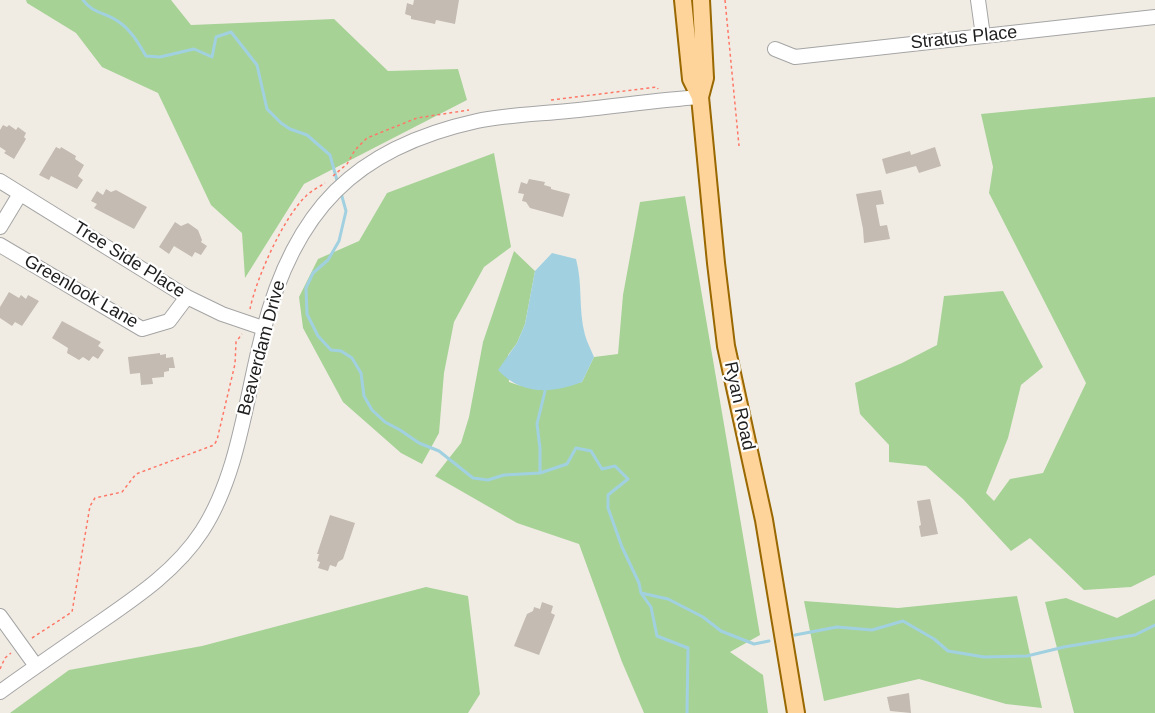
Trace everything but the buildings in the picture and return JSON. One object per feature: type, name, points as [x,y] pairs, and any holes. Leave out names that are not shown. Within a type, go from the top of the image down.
[{"type":"main road","name":"Ryan Road","points":[[683,0],[692,79],[700,97],[726,346],[764,520],[796,713]]},
{"type":"main road","name":"Ryan Road","points":[[700,0],[705,78],[700,97]]},
{"type":"street","points":[[978,0],[983,36]]},
{"type":"street","name":"Stratus Place","points":[[775,50],[795,57],[1155,16]]},
{"type":"street","name":"Beaverdam Drive","points":[[0,692],[148,589],[174,565],[202,531],[223,489],[236,447],[263,328],[290,253],[332,185],[343,176],[413,140],[480,120],[700,97]]},
{"type":"street","name":"Tree Side Place","points":[[0,181],[187,297],[222,314],[263,328]]},
{"type":"street","points":[[0,226],[20,194]]},
{"type":"street","name":"Greenlook Lane","points":[[0,245],[142,329],[169,321],[187,297]]},
{"type":"street","points":[[0,616],[36,666]]},
{"type":"path","points":[[725,0],[739,146]]},
{"type":"path","points":[[0,669],[4,658],[72,612],[90,506],[94,498],[122,492],[136,474],[214,445],[235,364],[236,342],[247,323],[254,291],[270,251],[284,226],[306,196],[332,185],[343,176]]},
{"type":"green space","points":[[26,0],[171,0],[191,25],[334,19],[388,71],[458,69],[467,100],[304,184],[245,278],[242,233],[211,205],[158,93],[102,67],[76,33],[27,3]]},
{"type":"green space","points":[[1155,97],[1155,575],[1131,587],[1084,590],[1030,538],[1011,551],[963,499],[926,466],[889,462],[889,445],[860,414],[855,383],[937,345],[944,296],[1003,291],[1043,367],[1021,385],[1008,438],[986,493],[994,501],[1010,479],[1043,473],[1086,383],[989,193],[993,167],[981,114]]},
{"type":"green space","points":[[494,153],[511,247],[484,267],[454,322],[444,373],[439,433],[422,464],[401,453],[343,402],[303,328],[299,297],[318,259],[359,241],[387,193]]},
{"type":"green space","points":[[685,196],[760,635],[730,652],[763,675],[768,713],[644,713],[622,662],[579,544],[517,523],[435,476],[461,443],[469,417],[483,342],[514,251],[535,271],[525,324],[517,343],[508,355],[509,382],[529,388],[546,389],[582,382],[594,357],[618,354],[623,295],[640,202]]},
{"type":"green space","points":[[426,587],[468,596],[480,694],[468,713],[10,713],[69,670],[202,646]]},
{"type":"green space","points":[[1017,596],[1042,708],[1006,704],[919,679],[824,701],[804,601],[898,608]]},
{"type":"green space","points":[[1066,598],[1117,618],[1155,599],[1155,713],[1074,713],[1045,602]]},
{"type":"water","points":[[552,253],[576,259],[583,326],[594,357],[582,382],[559,389],[537,390],[516,384],[498,370],[517,343],[525,324],[535,271]]},
{"type":"waterway","points":[[83,0],[91,8],[123,25],[146,56],[160,57],[194,49],[212,57],[216,37],[231,32],[257,65],[267,109],[281,123],[307,135],[330,155],[338,184]]},
{"type":"waterway","points":[[341,193],[346,211],[339,241],[328,260],[313,273],[306,288],[307,314],[318,336],[331,350],[341,351],[352,358],[361,373],[364,396],[372,410],[385,422],[419,443],[439,451],[473,478],[488,480],[504,475],[540,473],[567,464],[576,448],[591,451],[602,469],[615,466],[628,479],[608,495],[608,508],[641,593],[651,607],[657,636],[688,648],[687,713]]},
{"type":"waterway","points":[[540,473],[537,424],[545,391]]},
{"type":"waterway","points":[[641,593],[668,599],[703,617],[721,631],[754,644],[769,641]]},
{"type":"waterway","points":[[795,635],[837,627],[872,630],[903,621],[934,639],[948,651],[984,657],[1027,656],[1135,635],[1155,625]]}]
